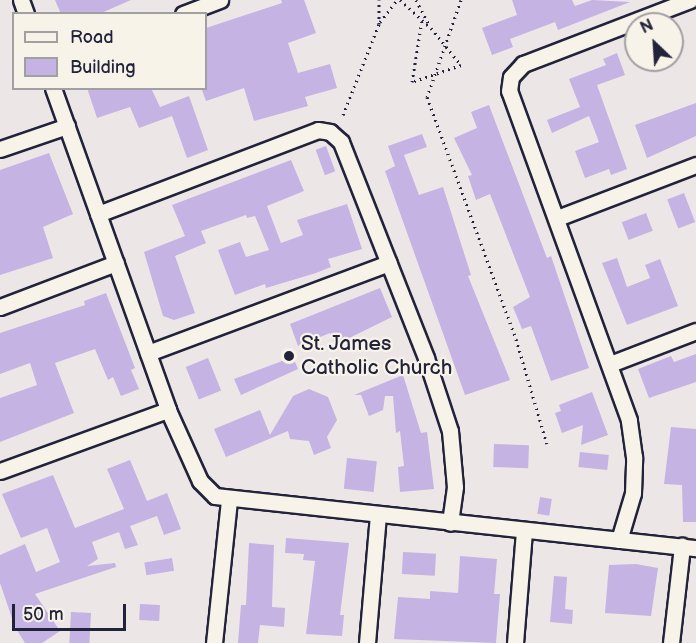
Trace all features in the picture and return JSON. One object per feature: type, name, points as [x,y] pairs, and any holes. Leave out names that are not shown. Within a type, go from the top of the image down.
[{"type":"street","points":[[188,12],[220,0]]},
{"type":"street","points":[[619,540],[633,493],[634,457],[629,420],[509,91],[511,77],[523,64],[690,0]]},
{"type":"street","points":[[54,90],[168,410],[200,481],[215,496],[229,500],[689,547],[671,643]]},
{"type":"street","points":[[0,149],[67,126]]},
{"type":"street","points":[[98,214],[318,130],[330,132],[341,142],[389,263],[450,431],[455,488],[450,523]]},
{"type":"street","points":[[557,218],[696,165]]},
{"type":"street","points":[[0,307],[116,263]]},
{"type":"street","points":[[148,353],[389,263]]},
{"type":"street","points":[[610,364],[696,331]]},
{"type":"street","points":[[0,471],[168,410]]},
{"type":"street","points":[[214,643],[229,500]]},
{"type":"street","points":[[367,643],[378,515]]},
{"type":"street","points":[[515,643],[524,530]]},
{"type":"path","points":[[378,0],[379,24]]},
{"type":"path","points":[[343,115],[379,24],[398,0],[422,20],[431,28],[461,65],[435,77],[412,82],[422,20]]},
{"type":"path","points":[[416,0],[431,28]]},
{"type":"path","points":[[461,0],[427,97],[516,339],[547,444]]},
{"type":"building","points":[[55,0],[131,0],[104,12],[60,12]]},
{"type":"building","points":[[281,0],[304,0],[316,33],[288,43],[298,73],[330,64],[337,88],[305,97],[308,106],[254,121],[244,88],[206,101],[202,90],[207,90],[207,28],[282,3]]},
{"type":"building","points":[[512,0],[572,0],[575,6],[592,0],[630,2],[558,30],[555,22],[510,39],[513,47],[492,55],[482,28],[517,15]]},
{"type":"building","points":[[617,53],[625,75],[597,85],[627,169],[611,175],[609,169],[585,178],[575,151],[599,142],[589,116],[552,133],[547,120],[580,107],[569,79],[606,65],[603,59]]},
{"type":"building","points":[[88,90],[152,90],[160,107],[189,96],[208,150],[187,158],[172,116],[139,128],[130,107],[97,118]]},
{"type":"building","points":[[696,103],[696,136],[647,158],[635,125]]},
{"type":"building","points":[[489,105],[547,258],[551,256],[589,368],[551,381],[531,326],[522,329],[513,307],[530,297],[490,194],[476,200],[468,176],[472,175],[454,138],[477,128],[471,112]]},
{"type":"building","points":[[422,134],[427,147],[404,155],[419,195],[443,187],[471,275],[468,276],[510,380],[465,395],[385,171],[395,166],[388,146]]},
{"type":"building","points":[[326,146],[335,171],[325,175],[316,150]]},
{"type":"building","points":[[49,153],[73,214],[43,227],[53,258],[0,275],[0,170]]},
{"type":"building","points":[[291,160],[304,191],[267,206],[281,243],[303,235],[297,220],[347,204],[362,249],[328,259],[331,267],[316,273],[266,288],[265,284],[235,295],[218,250],[240,242],[246,257],[269,250],[255,216],[247,218],[246,215],[201,231],[206,243],[175,256],[195,313],[174,320],[163,316],[144,252],[185,236],[172,205]]},
{"type":"building","points":[[684,193],[695,222],[678,228],[667,199]]},
{"type":"building","points":[[646,213],[653,231],[629,240],[622,222]]},
{"type":"building","points":[[617,258],[627,287],[650,278],[645,265],[660,259],[678,306],[627,325],[602,263]]},
{"type":"building","points":[[380,288],[392,317],[335,345],[330,333],[298,346],[290,324]]},
{"type":"building","points":[[106,293],[135,368],[131,370],[139,389],[121,396],[113,377],[108,380],[95,349],[55,363],[74,413],[0,442],[0,398],[37,385],[30,363],[0,374],[0,333],[85,305],[84,301]]},
{"type":"building","points":[[696,354],[696,382],[649,398],[638,369],[671,356],[674,362]]},
{"type":"building","points":[[293,357],[298,369],[241,395],[234,379]]},
{"type":"building","points":[[208,358],[221,390],[199,399],[186,367]]},
{"type":"building","points":[[403,375],[421,433],[427,432],[434,489],[400,492],[398,467],[404,466],[400,431],[396,433],[393,396],[385,396],[383,410],[369,416],[361,395],[354,395]]},
{"type":"building","points":[[309,389],[328,397],[337,420],[327,437],[331,448],[314,455],[309,441],[290,439],[288,431],[226,457],[214,429],[260,410],[270,435],[293,396]]},
{"type":"building","points":[[592,392],[608,435],[581,445],[583,425],[562,433],[555,413],[561,411],[559,405]]},
{"type":"building","points":[[671,427],[696,429],[696,522],[683,522],[682,485],[664,484]]},
{"type":"building","points":[[494,444],[529,445],[528,468],[493,467]]},
{"type":"building","points":[[580,452],[609,455],[607,470],[578,467]]},
{"type":"building","points":[[347,458],[377,461],[374,492],[344,489]]},
{"type":"building","points":[[130,460],[147,501],[167,493],[181,529],[164,535],[157,516],[130,526],[138,545],[125,549],[119,532],[92,542],[98,559],[87,566],[115,563],[116,567],[35,594],[60,631],[42,643],[25,643],[15,627],[0,583],[0,555],[25,544],[36,572],[60,562],[47,528],[21,538],[2,494],[53,475],[75,528],[124,509],[107,469]]},
{"type":"building","points":[[540,497],[552,499],[549,516],[537,514]]},
{"type":"building","points":[[286,538],[349,543],[340,615],[344,615],[342,636],[306,634],[315,561],[303,560],[304,554],[285,553]]},
{"type":"building","points":[[249,543],[274,545],[272,607],[285,608],[284,627],[260,625],[258,643],[238,643],[241,605],[246,605]]},
{"type":"building","points":[[403,552],[436,554],[435,576],[402,574]]},
{"type":"building","points":[[460,556],[497,559],[494,594],[500,594],[496,643],[394,639],[398,597],[430,599],[430,591],[458,593]]},
{"type":"building","points":[[172,558],[174,571],[146,575],[144,562]]},
{"type":"building","points":[[636,564],[658,568],[651,616],[605,613],[609,565]]},
{"type":"building","points":[[554,576],[567,577],[565,609],[573,610],[572,624],[550,622]]},
{"type":"building","points":[[140,604],[160,605],[159,621],[139,620]]},
{"type":"building","points":[[71,612],[91,613],[89,643],[69,643]]},
{"type":"place","name":"St. James Catholic Church","points":[[289,356]]}]
